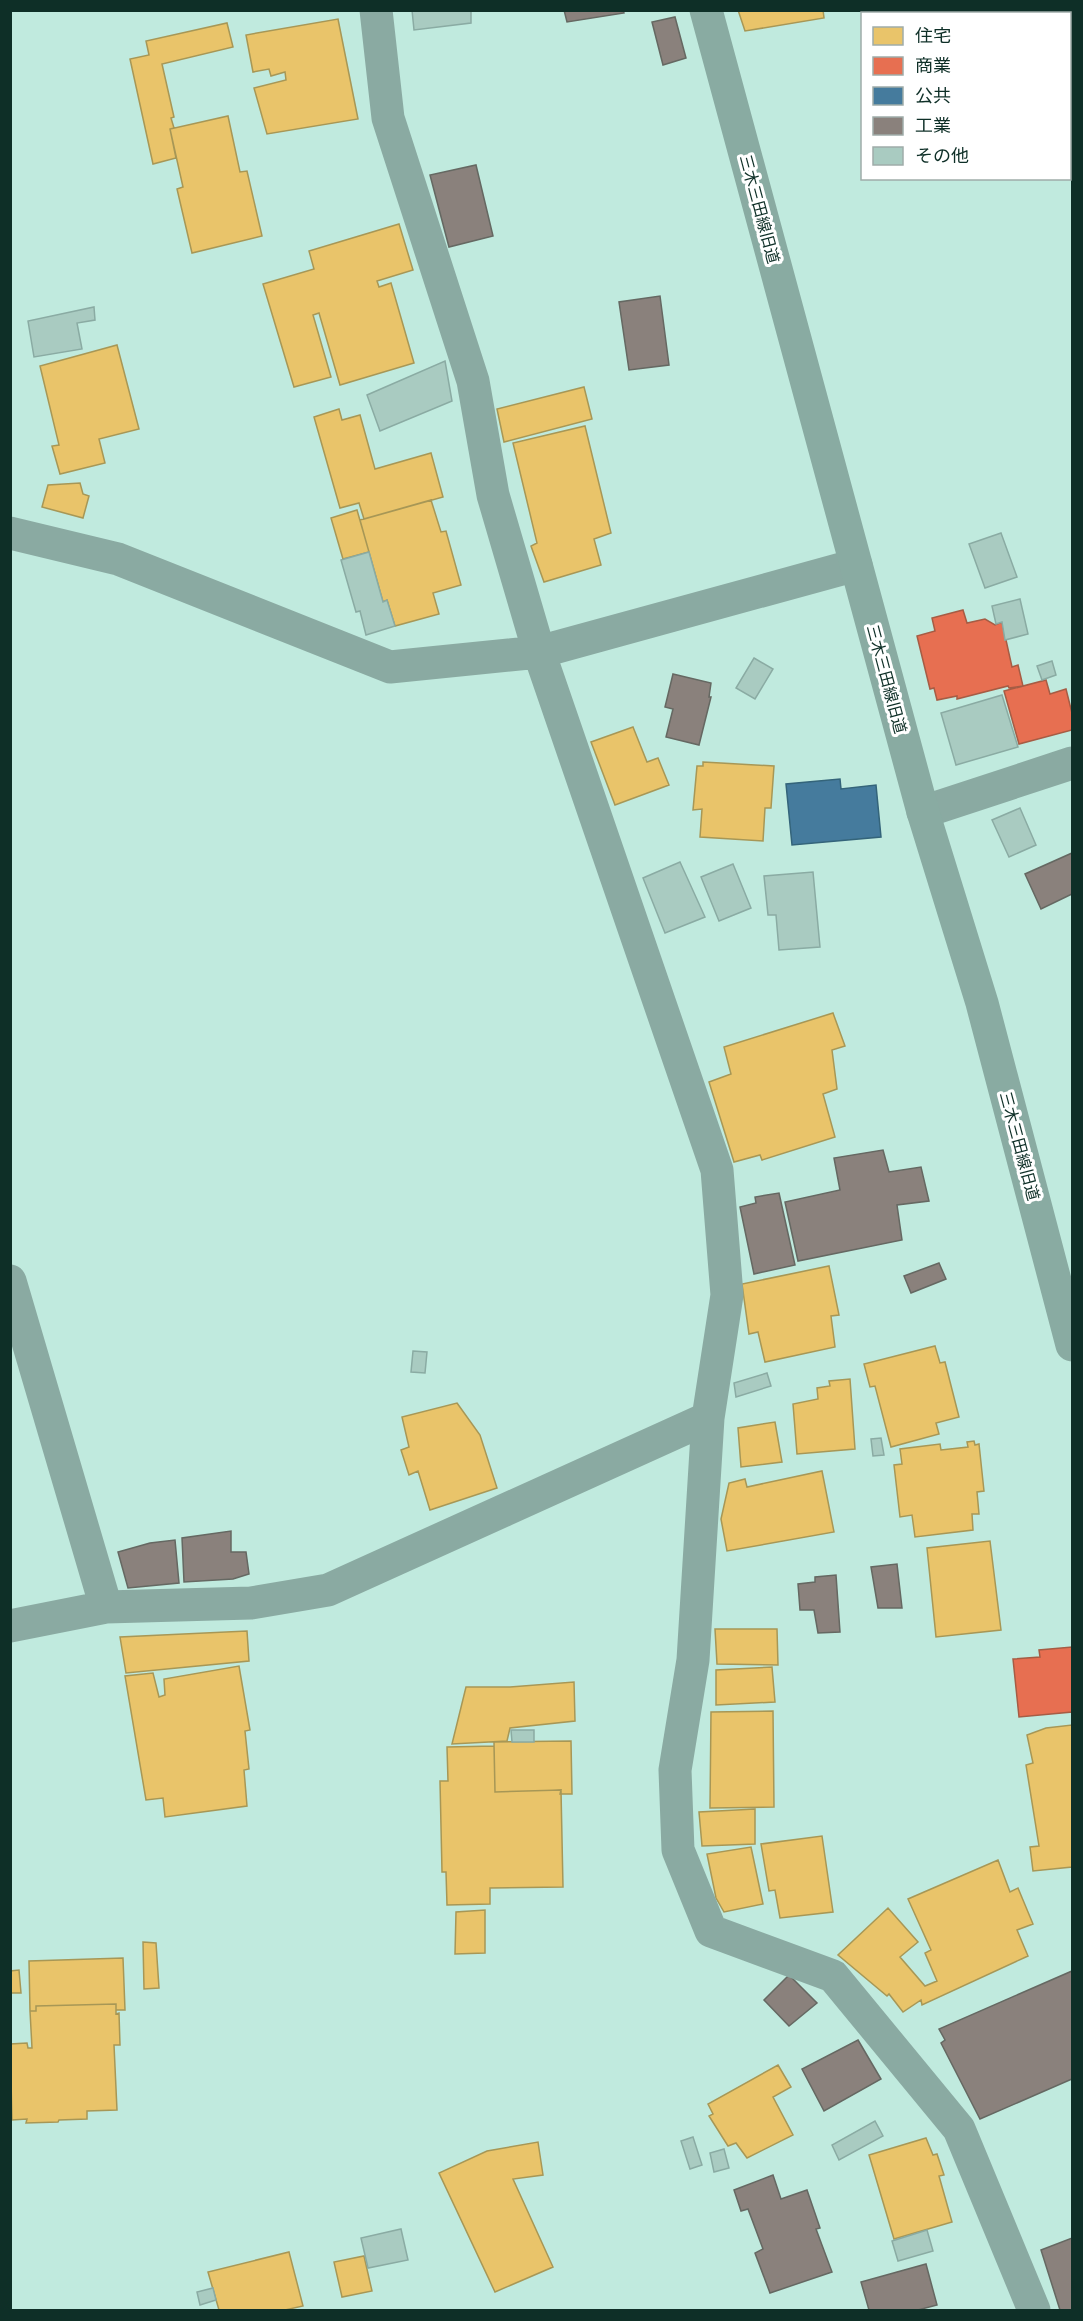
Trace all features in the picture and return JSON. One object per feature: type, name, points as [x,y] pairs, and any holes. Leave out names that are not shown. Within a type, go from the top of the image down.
[{"type":"street","points":[[376,10],[387,118],[472,381],[493,495],[539,652],[717,1170],[727,1294],[708,1418],[693,1660],[675,1770],[678,1850],[711,1932],[833,1976],[959,2129],[1034,2310]]},
{"type":"street","name":"三木三田線旧道","points":[[706,10],[923,812],[982,1003],[1072,1345]]},
{"type":"street","points":[[10,533],[118,559],[390,667],[539,652],[856,564]]},
{"type":"street","points":[[923,812],[1072,763]]},
{"type":"street","points":[[10,1281],[106,1607]]},
{"type":"street","points":[[10,1626],[106,1607],[251,1603],[328,1590],[708,1418]]},
{"type":"building: 住宅","points":[[738,10],[823,10],[824,18],[745,31]]},
{"type":"building: 住宅","points":[[1010,10],[1072,10],[1072,37],[1071,12],[1010,12]]},
{"type":"building: 住宅","points":[[338,19],[358,119],[267,134],[254,88],[286,80],[285,72],[271,76],[269,69],[253,72],[246,35]]},
{"type":"building: 住宅","points":[[227,23],[233,47],[162,64],[174,117],[171,118],[174,128],[170,129],[176,158],[153,164],[130,59],[149,55],[146,41]]},
{"type":"building: 住宅","points":[[228,116],[240,172],[247,171],[262,236],[192,253],[177,189],[183,187],[170,129]]},
{"type":"building: 住宅","points":[[399,224],[413,270],[377,281],[379,287],[391,283],[414,363],[340,385],[319,313],[313,315],[331,377],[294,387],[263,284],[314,269],[309,251]]},
{"type":"building: 住宅","points":[[117,345],[139,429],[99,439],[105,463],[60,474],[52,446],[59,445],[40,366]]},
{"type":"building: 住宅","points":[[584,387],[592,419],[504,442],[497,409]]},
{"type":"building: 住宅","points":[[339,409],[342,420],[360,415],[375,469],[431,453],[443,497],[364,519],[359,503],[340,508],[314,417]]},
{"type":"building: 住宅","points":[[585,426],[611,533],[594,539],[601,565],[544,582],[531,546],[537,543],[513,443]]},
{"type":"building: 住宅","points":[[80,483],[83,494],[89,496],[83,518],[42,507],[48,485]]},
{"type":"building: 住宅","points":[[431,500],[441,532],[446,531],[461,585],[433,593],[439,614],[395,626],[387,600],[383,602],[360,520]]},
{"type":"building: 住宅","points":[[357,510],[369,552],[343,559],[331,518]]},
{"type":"building: 住宅","points":[[633,727],[647,762],[658,758],[669,785],[615,805],[591,742]]},
{"type":"building: 住宅","points":[[703,762],[774,766],[771,808],[765,808],[763,841],[700,837],[702,809],[693,810],[697,766],[703,766]]},
{"type":"building: 住宅","points":[[833,1013],[845,1046],[832,1050],[837,1089],[823,1094],[835,1137],[762,1160],[760,1155],[734,1162],[709,1082],[731,1074],[724,1047]]},
{"type":"building: 住宅","points":[[829,1266],[839,1315],[831,1316],[835,1347],[765,1362],[758,1332],[749,1334],[742,1284]]},
{"type":"building: 住宅","points":[[935,1346],[940,1363],[945,1362],[959,1417],[936,1423],[939,1434],[891,1447],[875,1386],[870,1387],[864,1364]]},
{"type":"building: 住宅","points":[[850,1379],[855,1449],[797,1454],[793,1404],[818,1399],[817,1388],[830,1386],[829,1381]]},
{"type":"building: 住宅","points":[[457,1403],[480,1435],[497,1488],[430,1510],[418,1471],[409,1475],[401,1450],[409,1447],[402,1417]]},
{"type":"building: 住宅","points":[[775,1422],[782,1462],[741,1467],[738,1428]]},
{"type":"building: 住宅","points":[[974,1441],[975,1445],[979,1444],[984,1491],[977,1492],[979,1514],[972,1514],[973,1530],[915,1537],[912,1515],[900,1517],[894,1465],[902,1464],[900,1449],[940,1444],[941,1450],[968,1447],[967,1442]]},
{"type":"building: 住宅","points":[[822,1471],[834,1532],[727,1551],[721,1519],[729,1483],[745,1479],[747,1487]]},
{"type":"building: 住宅","points":[[990,1541],[1001,1630],[936,1637],[927,1548]]},
{"type":"building: 住宅","points":[[715,1629],[777,1629],[778,1665],[717,1664]]},
{"type":"building: 住宅","points":[[247,1631],[249,1661],[126,1673],[120,1637]]},
{"type":"building: 住宅","points":[[239,1666],[250,1730],[245,1731],[249,1769],[244,1770],[247,1806],[165,1817],[163,1798],[146,1800],[125,1676],[153,1673],[159,1697],[165,1695],[164,1679]]},
{"type":"building: 住宅","points":[[772,1667],[775,1702],[716,1705],[716,1670]]},
{"type":"building: 住宅","points":[[574,1682],[575,1721],[510,1728],[507,1741],[452,1744],[466,1687],[510,1687]]},
{"type":"building: 住宅","points":[[773,1711],[774,1807],[710,1808],[711,1712]]},
{"type":"building: 住宅","points":[[1072,1725],[1072,1867],[1033,1871],[1030,1847],[1039,1846],[1026,1765],[1033,1763],[1027,1735],[1046,1728]]},
{"type":"building: 住宅","points":[[571,1741],[572,1794],[560,1794],[561,1790],[495,1792],[494,1742]]},
{"type":"building: 住宅","points":[[494,1746],[495,1792],[561,1790],[563,1887],[490,1888],[490,1904],[447,1905],[446,1872],[442,1872],[440,1781],[448,1781],[447,1747]]},
{"type":"building: 住宅","points":[[755,1809],[755,1844],[702,1846],[699,1812]]},
{"type":"building: 住宅","points":[[822,1836],[833,1912],[780,1918],[775,1890],[769,1891],[761,1844]]},
{"type":"building: 住宅","points":[[751,1847],[763,1904],[724,1912],[716,1898],[707,1854]]},
{"type":"building: 住宅","points":[[998,1860],[1010,1892],[1018,1888],[1033,1924],[1017,1930],[1028,1956],[922,2005],[921,2000],[903,2012],[889,1994],[887,1996],[838,1955],[888,1908],[918,1942],[900,1957],[925,1986],[937,1981],[925,1953],[931,1950],[908,1899]]},
{"type":"building: 住宅","points":[[485,1910],[485,1953],[455,1954],[456,1912]]},
{"type":"building: 住宅","points":[[143,1942],[156,1943],[159,1988],[144,1989]]},
{"type":"building: 住宅","points":[[123,1958],[125,2010],[116,2010],[116,2004],[36,2006],[36,2011],[30,2011],[29,1961]]},
{"type":"building: 住宅","points":[[19,1970],[21,1993],[10,1993],[10,1971]]},
{"type":"building: 住宅","points":[[116,2004],[116,2014],[119,2013],[120,2045],[114,2045],[117,2110],[87,2111],[87,2119],[59,2120],[58,2122],[26,2123],[27,2119],[12,2120],[10,2044],[27,2043],[28,2048],[32,2048],[30,2011],[36,2011],[36,2006]]},
{"type":"building: 住宅","points":[[778,2065],[791,2087],[773,2097],[793,2135],[747,2158],[736,2143],[728,2146],[709,2116],[713,2114],[708,2104]]},
{"type":"building: 住宅","points":[[926,2138],[933,2155],[937,2154],[944,2175],[939,2176],[952,2222],[894,2239],[869,2155]]},
{"type":"building: 住宅","points":[[538,2142],[543,2175],[513,2179],[553,2267],[495,2292],[439,2173],[487,2151]]},
{"type":"building: 住宅","points":[[289,2252],[303,2306],[285,2310],[219,2310],[208,2272]]},
{"type":"building: 住宅","points":[[364,2256],[372,2291],[342,2297],[334,2262]]},
{"type":"building: 商業","points":[[963,610],[967,623],[985,619],[995,625],[1002,622],[1012,667],[1018,665],[1023,686],[1009,688],[1008,686],[957,699],[957,696],[937,700],[934,688],[930,689],[917,636],[935,631],[932,618]]},
{"type":"building: 商業","points":[[1046,680],[1050,694],[1066,689],[1072,713],[1072,730],[1019,744],[1004,691]]},
{"type":"building: 商業","points":[[1072,1647],[1072,1712],[1019,1717],[1013,1659],[1040,1657],[1039,1650]]},
{"type":"building: 公共","points":[[840,779],[841,789],[876,785],[881,837],[792,845],[786,784]]},
{"type":"building: 工業","points":[[564,10],[623,10],[624,13],[567,22]]},
{"type":"building: 工業","points":[[675,17],[686,58],[663,65],[652,22]]},
{"type":"building: 工業","points":[[476,165],[493,236],[449,247],[430,175]]},
{"type":"building: 工業","points":[[660,296],[669,365],[629,370],[619,302]]},
{"type":"building: 工業","points":[[673,674],[711,683],[709,697],[711,697],[699,745],[666,737],[673,709],[665,707]]},
{"type":"building: 工業","points":[[1072,853],[1072,894],[1041,909],[1025,874]]},
{"type":"building: 工業","points":[[883,1150],[889,1172],[921,1167],[929,1201],[897,1205],[902,1240],[798,1261],[785,1202],[840,1190],[834,1158]]},
{"type":"building: 工業","points":[[779,1193],[795,1265],[754,1274],[740,1207],[756,1203],[755,1197]]},
{"type":"building: 工業","points":[[939,1263],[946,1279],[911,1293],[904,1276]]},
{"type":"building: 工業","points":[[231,1531],[231,1552],[246,1552],[249,1574],[233,1579],[184,1582],[182,1538]]},
{"type":"building: 工業","points":[[175,1540],[179,1583],[128,1588],[118,1552],[150,1543]]},
{"type":"building: 工業","points":[[897,1564],[902,1608],[878,1608],[871,1567]]},
{"type":"building: 工業","points":[[836,1575],[840,1632],[818,1633],[814,1610],[800,1610],[798,1584],[815,1582],[815,1577]]},
{"type":"building: 工業","points":[[1072,1971],[1072,2079],[980,2119],[941,2043],[945,2040],[939,2029]]},
{"type":"building: 工業","points":[[789,1975],[817,2003],[789,2026],[764,2000]]},
{"type":"building: 工業","points":[[858,2040],[881,2079],[824,2111],[802,2069]]},
{"type":"building: 工業","points":[[773,2175],[781,2199],[807,2190],[820,2228],[816,2229],[832,2272],[770,2293],[755,2253],[763,2249],[748,2209],[741,2211],[734,2190]]},
{"type":"building: 工業","points":[[1072,2238],[1072,2310],[1060,2310],[1041,2250]]},
{"type":"building: 工業","points":[[926,2264],[937,2305],[918,2310],[869,2310],[861,2282]]},
{"type":"building: その他","points":[[412,10],[471,10],[471,23],[414,30]]},
{"type":"building: その他","points":[[94,307],[95,320],[77,323],[82,349],[34,357],[28,321]]},
{"type":"building: その他","points":[[445,361],[452,401],[380,431],[367,395]]},
{"type":"building: その他","points":[[1001,533],[1017,577],[985,588],[969,544]]},
{"type":"building: その他","points":[[369,552],[383,602],[387,600],[395,626],[366,635],[360,611],[356,612],[341,560]]},
{"type":"building: その他","points":[[1020,599],[1028,634],[1005,640],[1002,622],[996,624],[992,606]]},
{"type":"building: その他","points":[[754,658],[773,669],[755,699],[736,688]]},
{"type":"building: その他","points":[[1052,661],[1056,675],[1042,680],[1037,666]]},
{"type":"building: その他","points":[[1002,695],[1018,747],[956,765],[941,713]]},
{"type":"building: その他","points":[[1020,808],[1036,845],[1009,857],[992,820]]},
{"type":"building: その他","points":[[680,862],[705,917],[665,933],[643,878]]},
{"type":"building: その他","points":[[733,864],[751,908],[719,921],[701,877]]},
{"type":"building: その他","points":[[813,872],[820,947],[779,950],[776,915],[768,915],[764,876]]},
{"type":"building: その他","points":[[413,1351],[427,1352],[425,1373],[411,1372]]},
{"type":"building: その他","points":[[767,1373],[771,1386],[736,1397],[734,1383]]},
{"type":"building: その他","points":[[881,1438],[884,1455],[873,1456],[871,1439]]},
{"type":"building: その他","points":[[511,1730],[534,1730],[534,1742],[512,1742]]},
{"type":"building: その他","points":[[875,2121],[883,2136],[839,2160],[832,2145]]},
{"type":"building: その他","points":[[693,2137],[702,2165],[690,2169],[681,2141]]},
{"type":"building: その他","points":[[724,2149],[729,2168],[714,2172],[710,2153]]},
{"type":"building: その他","points":[[401,2229],[408,2260],[368,2268],[361,2238]]},
{"type":"building: その他","points":[[927,2230],[933,2251],[898,2261],[892,2241]]},
{"type":"building: その他","points":[[213,2288],[216,2300],[200,2305],[197,2292]]}]
